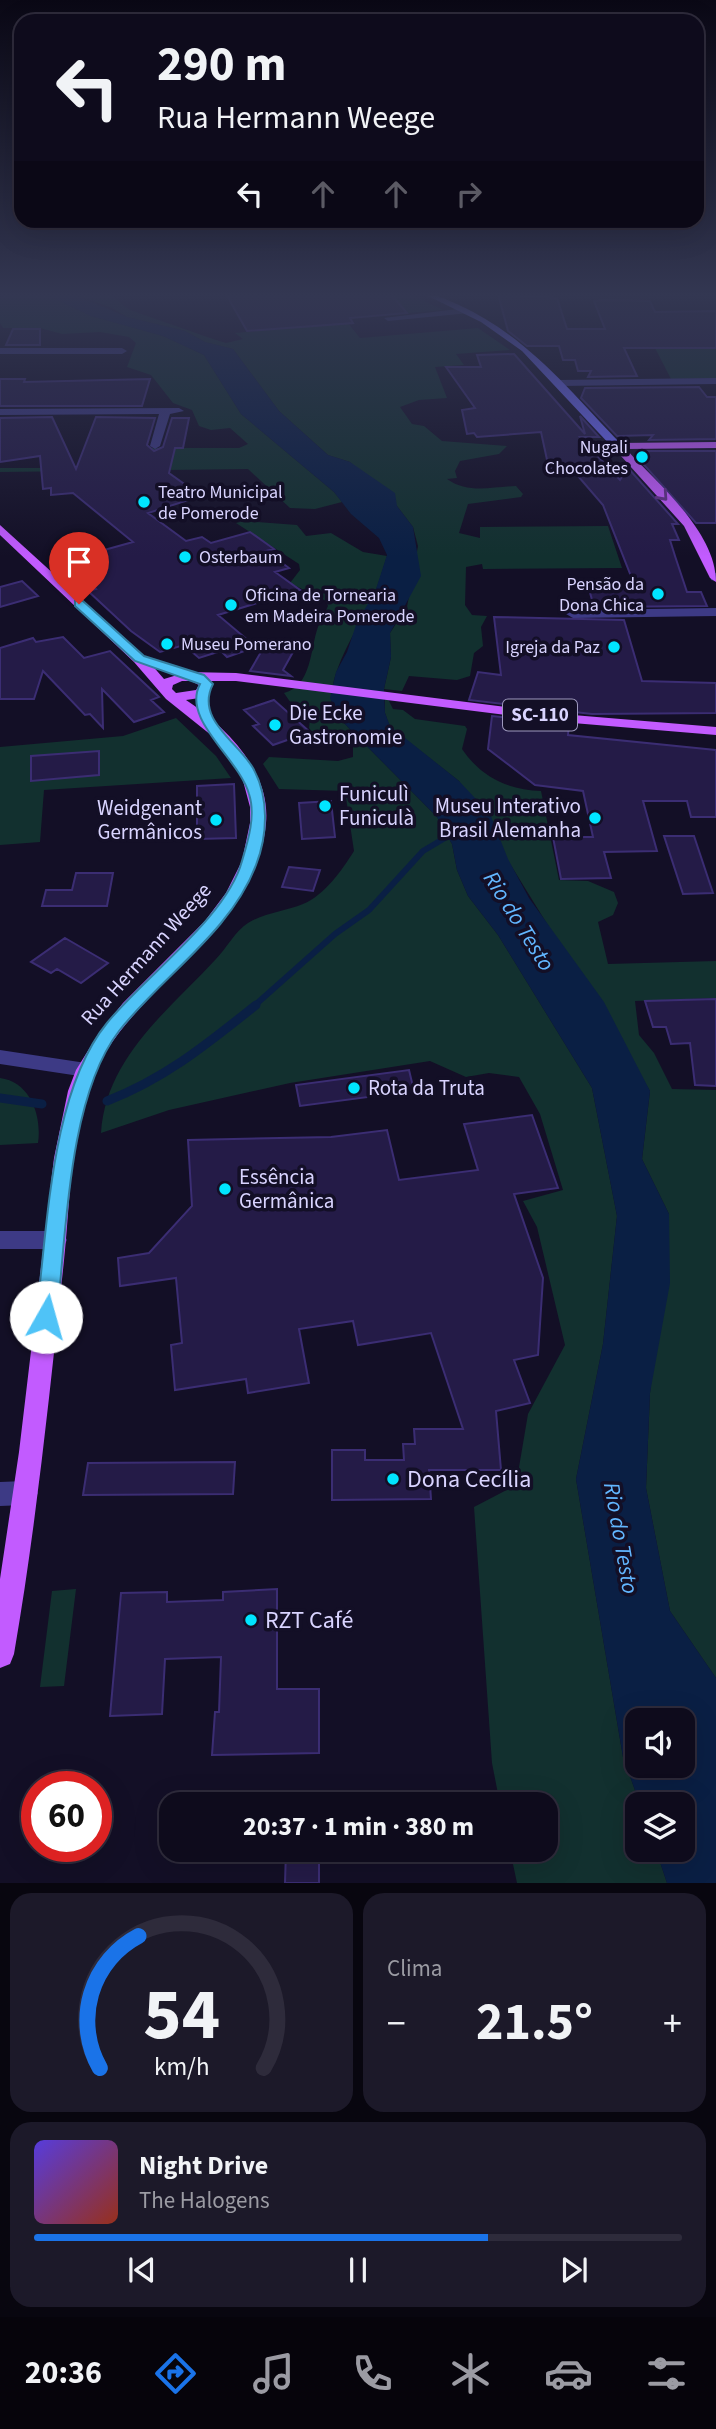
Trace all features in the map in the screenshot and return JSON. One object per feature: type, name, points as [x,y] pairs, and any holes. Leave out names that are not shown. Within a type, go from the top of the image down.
[{"type":"main road","points":[[558,383],[689,525],[716,577]]},
{"type":"main road","points":[[617,446],[716,444]]},
{"type":"main road","name":"Rua Hermann Weege","points":[[0,1654],[13,1494],[56,1240],[70,1128],[86,1070],[113,1028],[227,906],[249,864],[259,821],[257,796],[246,768],[206,721],[170,693],[139,659],[2,534]]},
{"type":"main road","name":"Rua Hermann Weege","points":[[139,659],[190,676]]},
{"type":"main road","points":[[190,676],[206,684],[203,692],[170,693],[170,680],[190,676]]},
{"type":"main road","name":"SC-110","points":[[190,676],[259,680],[561,718],[685,728]]},
{"type":"main road","name":"SC-110","points":[[203,692],[259,680]]},
{"type":"main road","name":"Rua Hermann Weege","points":[[203,692],[206,721]]},
{"type":"main road","points":[[685,728],[716,725]]},
{"type":"main road","points":[[685,728],[716,731]]},
{"type":"street","points":[[558,383],[647,382]]},
{"type":"street","points":[[155,446],[165,411]]},
{"type":"street","points":[[0,412],[179,411]]},
{"type":"street","points":[[573,614],[716,612]]},
{"type":"street","points":[[0,1057],[86,1070]]},
{"type":"street","points":[[0,1240],[56,1240]]},
{"type":"green space","points":[[156,382],[221,382],[241,414],[334,492],[342,502],[315,509],[290,508],[248,469],[0,472],[0,468],[170,468],[147,452],[148,448],[239,448],[248,444],[230,428],[211,430],[199,426],[192,410],[173,403]]},
{"type":"green space","points":[[257,382],[441,382],[447,398],[419,400],[400,407],[412,424],[424,426],[442,441],[507,446],[499,454],[460,461],[455,471],[457,478],[447,479],[471,488],[516,486],[523,494],[521,497],[468,504],[459,533],[480,538],[480,527],[608,526],[622,568],[483,569],[482,564],[466,567],[465,605],[472,615],[487,616],[481,627],[483,646],[474,653],[470,676],[457,680],[409,676],[402,691],[384,689],[391,657],[390,633],[407,607],[418,546],[413,527],[397,506],[350,462],[328,455],[279,411]]},
{"type":"green space","points":[[244,521],[297,525],[306,536],[331,533],[363,552],[387,556],[373,596],[336,672],[332,704],[338,717],[437,817],[452,844],[457,870],[468,896],[498,935],[592,1088],[617,1216],[603,1344],[576,1479],[625,1763],[625,1778],[631,1778],[636,1792],[625,1792],[625,1862],[660,1862],[667,1883],[517,1883],[513,1862],[558,1862],[558,1792],[498,1792],[492,1763],[474,1507],[516,1485],[528,1414],[565,1345],[537,1227],[523,1201],[563,1190],[540,1114],[519,1077],[489,1073],[466,1077],[430,1061],[290,1083],[169,1110],[101,1133],[105,1106],[114,1081],[127,1058],[160,1016],[244,926],[319,895],[354,851],[345,791],[279,789],[263,764],[269,757],[338,761],[353,757],[353,744],[345,733],[314,735],[309,728],[310,719],[293,706],[284,693],[300,683],[305,675],[318,627],[328,606],[326,601],[290,583],[300,570],[299,564],[236,523]]},
{"type":"green space","points":[[385,693],[393,709],[403,710],[415,719],[465,726],[467,729],[462,749],[469,759],[496,780],[517,788],[541,791],[559,880],[588,881],[614,892],[618,903],[613,915],[598,922],[608,964],[716,961],[716,998],[635,1001],[639,1035],[654,1053],[672,1089],[716,1090],[716,1678],[670,1611],[646,1488],[650,1393],[669,1214],[642,1159],[650,1091],[459,781],[390,727],[385,713]]},
{"type":"green space","points":[[176,718],[216,756],[231,778],[44,790],[40,842],[0,845],[0,747],[123,736]]},
{"type":"green space","points":[[0,1078],[20,1086],[27,1093],[36,1112],[38,1143],[0,1145]]},
{"type":"green space","points":[[76,1589],[64,1686],[40,1687],[52,1591]]},
{"type":"water","name":"Rio do Testo","points":[[221,382],[257,382],[279,411],[328,455],[350,462],[395,493],[397,506],[413,527],[421,576],[390,633],[391,657],[384,689],[385,713],[390,726],[459,781],[490,814],[508,859],[529,898],[604,1002],[650,1091],[642,1159],[669,1214],[670,1283],[650,1393],[646,1488],[670,1611],[716,1678],[716,1883],[667,1883],[660,1862],[695,1862],[695,1792],[636,1792],[631,1778],[695,1778],[695,1708],[625,1708],[625,1763],[623,1757],[576,1479],[603,1344],[617,1216],[592,1088],[498,935],[468,896],[457,870],[452,844],[437,817],[338,717],[330,698],[336,672],[347,652],[357,622],[375,592],[387,555],[379,538],[351,514],[334,492],[241,414]]},
{"type":"building","points":[[0,382],[149,382],[142,406],[0,406]]},
{"type":"building","points":[[457,382],[539,382],[585,434],[580,416],[599,437],[580,437],[620,480],[628,468],[678,524],[672,524],[679,540],[670,540],[687,592],[701,592],[707,606],[594,607],[589,589],[636,589],[603,505],[572,469],[549,469],[541,432],[477,437],[474,433],[467,434],[462,410],[475,408]]},
{"type":"building","points":[[699,387],[707,397],[716,397],[716,439],[649,440],[653,435],[617,436],[581,398],[585,388]]},
{"type":"building","points":[[52,417],[76,469],[96,417],[155,418],[147,445],[154,451],[163,447],[172,418],[189,418],[183,448],[175,448],[169,473],[201,496],[148,513],[186,541],[202,537],[211,543],[250,532],[274,549],[266,551],[289,568],[275,572],[300,590],[218,615],[256,647],[227,657],[221,651],[199,658],[184,645],[160,652],[131,631],[88,591],[96,589],[68,560],[133,542],[73,493],[51,495],[51,488],[43,489],[40,456],[0,462],[0,418]]},
{"type":"building","points":[[641,451],[716,451],[716,523],[696,523],[637,457]]},
{"type":"building","points":[[22,581],[38,596],[0,607],[0,587]]},
{"type":"building","points":[[494,617],[624,620],[642,681],[716,683],[716,713],[592,714],[469,700],[478,672],[501,675]]},
{"type":"building","points":[[63,637],[84,658],[110,651],[159,697],[151,700],[164,712],[134,722],[102,689],[103,728],[90,714],[85,715],[43,671],[34,699],[0,699],[0,648],[33,638],[36,642]]},
{"type":"building","points":[[268,640],[298,643],[283,670],[291,676],[250,671]]},
{"type":"building","name":"Die Ecke Gastronomie","points":[[274,700],[310,732],[273,745],[253,726],[259,724],[244,710]]},
{"type":"building","points":[[492,716],[569,725],[568,735],[716,750],[716,817],[691,817],[687,801],[643,801],[657,851],[604,852],[611,878],[561,879],[553,837],[593,837],[583,791],[535,785],[488,749]]},
{"type":"building","points":[[99,751],[99,775],[31,781],[31,756]]},
{"type":"building","name":"Weidgenant Germânicos","points":[[234,784],[236,838],[197,839],[197,786]]},
{"type":"building","points":[[331,801],[335,837],[302,839],[299,803]]},
{"type":"building","points":[[664,836],[694,836],[713,893],[683,894]]},
{"type":"building","points":[[289,867],[320,870],[313,891],[282,887]]},
{"type":"building","points":[[76,873],[113,873],[107,906],[42,906],[46,890],[72,890]]},
{"type":"building","points":[[65,938],[108,963],[81,983],[57,969],[51,973],[31,962]]},
{"type":"building","points":[[716,999],[716,1086],[695,1085],[690,1043],[671,1044],[666,1027],[653,1027],[645,1001]]},
{"type":"building","points":[[409,1070],[414,1091],[300,1106],[296,1085]]},
{"type":"building","points":[[532,1115],[558,1188],[514,1194],[543,1278],[538,1355],[514,1360],[530,1403],[496,1411],[501,1470],[429,1470],[431,1499],[332,1500],[332,1450],[365,1450],[365,1460],[404,1460],[403,1444],[415,1444],[414,1429],[463,1429],[431,1333],[358,1345],[353,1321],[299,1329],[309,1383],[248,1393],[246,1379],[175,1390],[171,1345],[182,1343],[176,1278],[120,1286],[118,1258],[149,1253],[192,1206],[188,1140],[331,1137],[387,1130],[399,1180],[478,1170],[464,1124]]},
{"type":"building","points":[[235,1462],[233,1494],[83,1495],[88,1463]]},
{"type":"building","points":[[277,1589],[277,1689],[319,1689],[319,1753],[212,1755],[215,1712],[219,1712],[221,1657],[165,1659],[162,1714],[110,1716],[121,1593],[167,1592],[167,1602],[223,1600],[223,1592]]},
{"type":"building","points":[[286,1862],[319,1862],[319,1883],[285,1883]]},
{"type":"waterway","points":[[254,1006],[335,934],[369,910],[423,851],[455,832]]},
{"type":"waterway","points":[[107,1101],[167,1071],[256,1005]]},
{"type":"waterway","points":[[0,1098],[42,1104]]},
{"type":"place","name":"Nugali Chocolates","points":[[642,457]]},
{"type":"place","name":"Teatro Municipal de Pomerode","points":[[144,502]]},
{"type":"place","name":"Osterbaum","points":[[185,557]]},
{"type":"place","name":"Pensão da Dona Chica","points":[[658,594]]},
{"type":"place","name":"Oficina de Tornearia em Madeira Pomerode","points":[[231,605]]},
{"type":"place","name":"Museu Pomerano","points":[[167,644]]},
{"type":"place","name":"Igreja da Paz","points":[[614,647]]},
{"type":"place","name":"Die Ecke Gastronomie","points":[[275,725]]},
{"type":"place","name":"Funiculì Funiculà","points":[[325,806]]},
{"type":"place","name":"Museu Interativo Brasil Alemanha","points":[[595,818]]},
{"type":"place","name":"Weidgenant Germânicos","points":[[216,820]]},
{"type":"place","name":"Rota da Truta","points":[[354,1088]]},
{"type":"place","name":"Essência Germânica","points":[[225,1189]]},
{"type":"place","name":"Dona Cecília","points":[[393,1479]]},
{"type":"place","name":"RZT Café","points":[[251,1620]]},
{"type":"route","points":[[46,1317],[70,1128],[86,1070],[102,1041],[113,1028],[227,906],[249,864],[259,821],[257,796],[246,768],[206,721],[201,694],[207,687],[204,681],[139,659],[79,604]]}]
